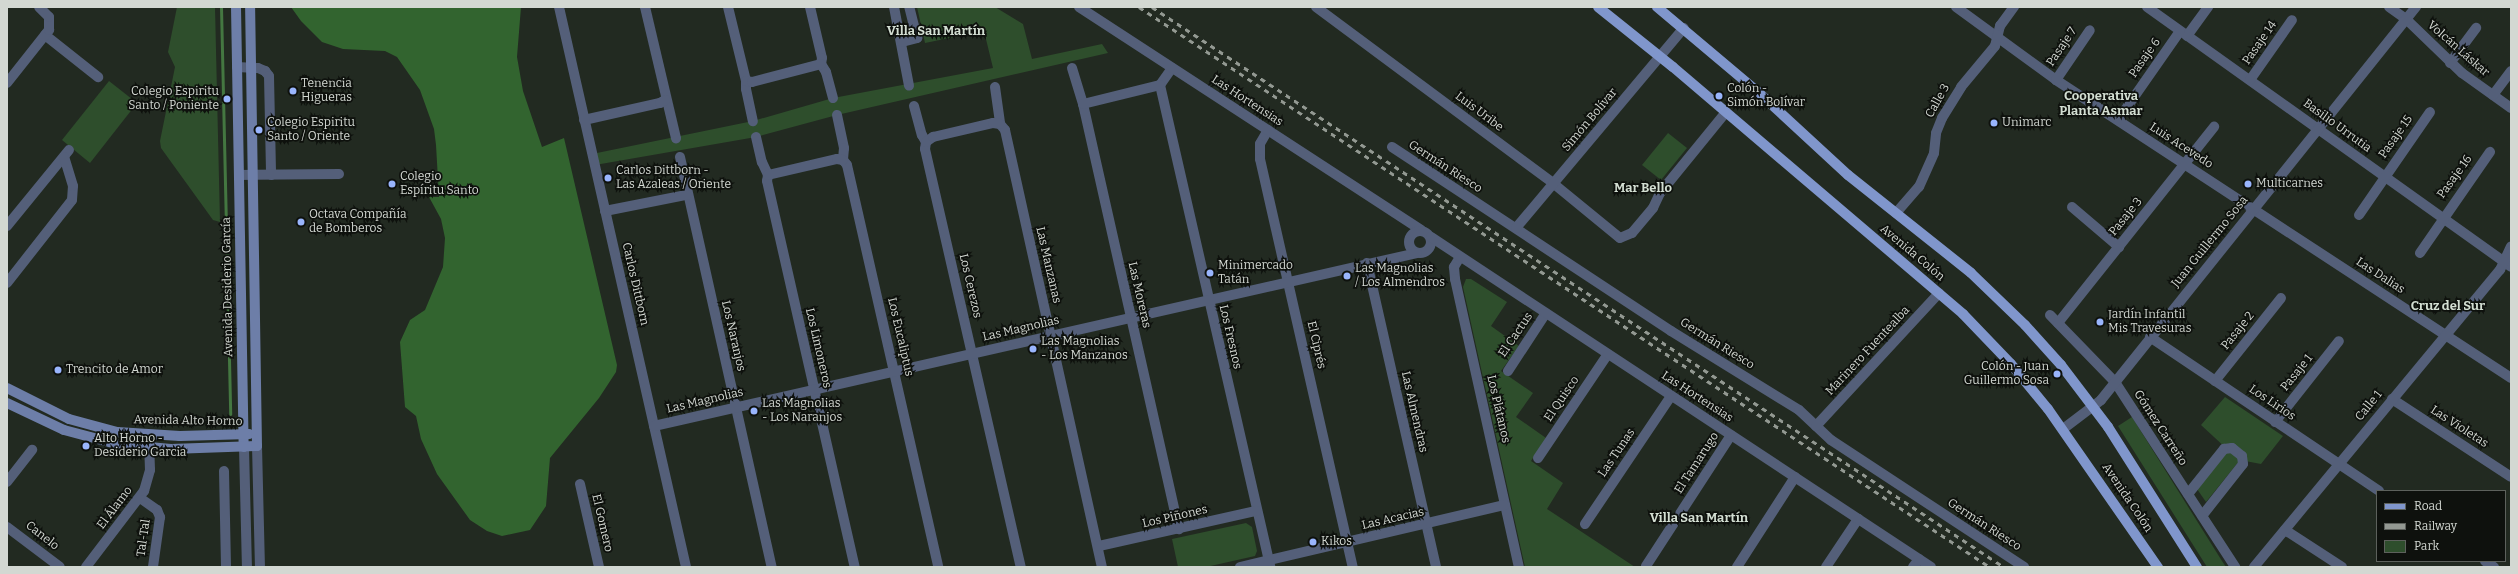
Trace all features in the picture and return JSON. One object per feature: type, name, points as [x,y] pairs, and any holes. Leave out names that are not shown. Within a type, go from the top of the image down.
[{"type":"main road","name":"Avenida Desiderio García","points":[[236,7],[244,447]]},
{"type":"main road","points":[[250,7],[258,446]]},
{"type":"main road","name":"Avenida Colón","points":[[1598,7],[1661,57],[1939,293],[2011,364],[2063,429],[2158,567]]},
{"type":"main road","name":"Avenida Colón","points":[[1657,7],[1684,28],[1848,174],[1955,260],[2006,306],[2048,350],[2094,408],[2197,567]]},
{"type":"main road","points":[[237,27],[250,27]]},
{"type":"main road","points":[[240,234],[254,234]]},
{"type":"main road","name":"Avenida Alto Horno","points":[[7,388],[49,410],[83,424],[150,436],[257,434]]},
{"type":"main road","name":"Avenida Alto Horno","points":[[7,403],[46,423],[82,436],[117,444],[150,448],[258,446]]},
{"type":"street","points":[[7,84],[45,35],[50,21],[47,14],[39,7]]},
{"type":"street","name":"Carlos Dittborn","points":[[559,7],[686,567]]},
{"type":"street","points":[[645,7],[665,100],[676,138]]},
{"type":"street","points":[[728,7],[746,81],[746,92],[753,121]]},
{"type":"street","points":[[810,7],[822,58],[821,64],[826,72],[833,98]]},
{"type":"street","points":[[894,7],[902,42],[909,86]]},
{"type":"street","points":[[902,42],[917,38],[909,7]]},
{"type":"street","name":"Las Hortensias","points":[[1079,7],[1268,130],[1400,219],[1421,230]]},
{"type":"street","name":"Luis Uribe","points":[[1316,7],[1328,10],[1554,184],[1615,236],[1625,238],[1653,208],[1660,193],[1726,112]]},
{"type":"street","name":"Luis Acevedo","points":[[1956,7],[2056,80],[2254,209]]},
{"type":"street","name":"Calle 3","points":[[1896,213],[1919,187],[1934,153],[1936,132],[1948,109],[1961,87],[1995,46],[2000,26],[2014,7]]},
{"type":"street","name":"Basilio Urrutia","points":[[2146,7],[2507,265]]},
{"type":"street","name":"Pasaje 6","points":[[2118,120],[2184,34],[2208,7]]},
{"type":"street","name":"Volcán Láskar","points":[[2389,7],[2406,19],[2450,63],[2511,108]]},
{"type":"street","name":"Juan Guillermo Sosa","points":[[2063,429],[2094,408],[2416,7]]},
{"type":"street","name":"Pasaje 14","points":[[2250,80],[2292,20]]},
{"type":"street","name":"Simón Bolívar","points":[[1516,228],[1684,28]]},
{"type":"street","points":[[2450,63],[2476,28]]},
{"type":"street","name":"Pasaje 7","points":[[2056,80],[2090,30]]},
{"type":"street","points":[[45,35],[98,77]]},
{"type":"street","points":[[746,81],[752,82],[821,64]]},
{"type":"street","points":[[237,67],[262,69],[269,76],[271,175]]},
{"type":"street","name":"Las Moreras","points":[[1072,68],[1083,104],[1179,529]]},
{"type":"street","points":[[1083,104],[1160,85],[1172,68]]},
{"type":"street","points":[[2493,95],[2511,71]]},
{"type":"street","name":"Los Fresnos","points":[[1160,85],[1269,564]]},
{"type":"street","name":"Las Manzanas","points":[[995,87],[1000,124],[1005,130],[1099,546],[1102,567]]},
{"type":"street","points":[[584,120],[660,103],[665,100]]},
{"type":"street","name":"Los Cerezos","points":[[914,106],[922,136],[926,142],[925,149],[1021,567]]},
{"type":"street","name":"Pasaje 15","points":[[2359,215],[2430,112]]},
{"type":"street","name":"Los Eucaliptus","points":[[837,114],[844,148],[843,160],[847,166],[938,567]]},
{"type":"street","points":[[926,142],[933,137],[993,123],[1000,124]]},
{"type":"street","name":"Pasaje 3","points":[[2058,323],[2214,127]]},
{"type":"street","name":"El Ciprés","points":[[1268,130],[1262,139],[1259,154],[1353,567]]},
{"type":"street","name":"Los Limoneros","points":[[756,137],[762,162],[768,176],[767,181],[854,567]]},
{"type":"street","name":"Germán Riesco","points":[[1392,148],[1671,331],[1799,410],[1831,440],[2024,567]]},
{"type":"street","name":"Pasaje 16","points":[[2420,253],[2490,152]]},
{"type":"street","points":[[7,226],[66,153],[73,186],[70,204],[7,283]]},
{"type":"street","name":"Los Naranjos","points":[[680,157],[686,195],[772,567]]},
{"type":"street","points":[[768,176],[836,158],[843,160]]},
{"type":"street","points":[[239,175],[339,174]]},
{"type":"street","points":[[605,211],[686,195]]},
{"type":"street","points":[[2072,207],[2119,247]]},
{"type":"street","name":"Las Dalias","points":[[2254,209],[2511,378]]},
{"type":"street","name":"Las Hortensias","points":[[1400,219],[1409,239]]},
{"type":"street","points":[[1394,256],[1413,233],[1421,230],[1431,237],[1431,245],[1428,250]]},
{"type":"street","name":"Las Hortensias","points":[[1431,237],[1858,519],[1916,563],[1931,567]]},
{"type":"street","points":[[1409,239],[1410,247],[1418,253],[1428,250],[1448,249]]},
{"type":"street","name":"Calle 1","points":[[2254,567],[2500,270],[2507,265],[2511,246]]},
{"type":"street","name":"Las Magnolias","points":[[654,426],[1394,256],[1418,253]]},
{"type":"street","name":"Los Plátanos","points":[[1460,257],[1454,275],[1519,567]]},
{"type":"street","name":"Las Almendras","points":[[1367,263],[1436,567]]},
{"type":"street","name":"Marinero Fuentealba","points":[[1816,426],[1939,293]]},
{"type":"street","name":"Pasaje 2","points":[[2215,381],[2282,298]]},
{"type":"street","name":"El Cactus","points":[[1508,371],[1546,313]]},
{"type":"street","name":"Gómez Carreño","points":[[2050,315],[2115,382],[2235,567]]},
{"type":"street","name":"Los Lirios","points":[[2150,337],[2377,490]]},
{"type":"street","name":"Pasaje 1","points":[[2275,422],[2339,342]]},
{"type":"street","name":"El Quisco","points":[[1538,458],[1608,354]]},
{"type":"street","name":"Las Tunas","points":[[1585,524],[1671,396]]},
{"type":"street","name":"Las Violetas","points":[[2392,399],[2511,477]]},
{"type":"street","name":"El Tamarugo","points":[[1646,566],[1731,435]]},
{"type":"street","name":"El Álamo","points":[[86,567],[140,498],[148,478],[150,436]]},
{"type":"street","points":[[258,446],[260,567]]},
{"type":"street","name":"Avenida Desiderio García","points":[[244,447],[247,567]]},
{"type":"street","points":[[2188,494],[2224,449],[2232,448],[2244,458],[2243,464],[2202,516]]},
{"type":"street","points":[[7,482],[32,450]]},
{"type":"street","points":[[224,471],[226,567]]},
{"type":"street","points":[[1737,567],[1795,477]]},
{"type":"street","name":"El Gomero","points":[[580,484],[599,567]]},
{"type":"street","name":"Tal-Tal","points":[[140,498],[160,515],[153,567]]},
{"type":"street","name":"Las Acacias","points":[[1240,567],[1269,564],[1348,542],[1505,504]]},
{"type":"street","name":"Los Piñones","points":[[1099,546],[1179,529],[1256,510]]},
{"type":"street","points":[[1826,567],[1858,519]]},
{"type":"street","name":"Canelo","points":[[7,526],[60,567]]},
{"type":"street","points":[[2285,530],[2342,567]]},
{"type":"green space","points":[[177,7],[215,7],[220,222],[213,220],[161,148],[160,141],[175,67],[168,52]]},
{"type":"green space","points":[[291,7],[521,7],[517,57],[523,91],[542,147],[564,138],[617,365],[616,372],[599,398],[550,458],[546,506],[530,530],[502,536],[487,531],[470,520],[437,474],[421,439],[416,416],[405,407],[400,342],[410,320],[425,310],[443,267],[445,238],[441,219],[429,197],[439,197],[436,145],[434,129],[420,90],[397,57],[385,51],[343,49],[322,42],[301,21]]},
{"type":"green space","points":[[917,7],[995,7],[1023,24],[1032,59],[1102,44],[1108,53],[837,115],[756,137],[595,165],[592,154],[753,121],[833,98],[993,68],[984,31],[925,43]]},
{"type":"green space","points":[[109,81],[137,103],[90,163],[62,140]]},
{"type":"green space","points":[[1668,133],[1687,148],[1661,180],[1642,165]]},
{"type":"green space","points":[[1466,279],[1471,279],[1507,302],[1491,326],[1519,346],[1501,371],[1533,393],[1516,417],[1546,438],[1531,461],[1563,483],[1547,509],[1635,567],[1525,567],[1463,287]]},
{"type":"green space","points":[[2225,397],[2283,436],[2261,464],[2240,460],[2206,502],[2197,489],[2227,449],[2201,425]]},
{"type":"green space","points":[[2132,417],[2226,567],[2207,567],[2118,426]]},
{"type":"green space","points":[[1246,523],[1252,527],[1257,551],[1255,556],[1206,567],[1178,567],[1172,539]]},
{"type":"waterway","points":[[221,7],[230,414]]},
{"type":"railway","points":[[1139,7],[1990,567]]},
{"type":"railway","points":[[1152,7],[2004,567]]},
{"type":"place","name":"Tenencia Higueras","points":[[293,91]]},
{"type":"place","name":"Colón - Simón Bolívar","points":[[1719,96]]},
{"type":"place","name":"Colegio Espiritu Santo / Poniente","points":[[227,99]]},
{"type":"place","name":"Unimarc","points":[[1994,123]]},
{"type":"place","name":"Colegio Espiritu Santo / Oriente","points":[[259,130]]},
{"type":"place","name":"Carlos Dittborn - Las Azaleas / Oriente","points":[[608,178]]},
{"type":"place","name":"Colegio Espíritu Santo","points":[[392,184]]},
{"type":"place","name":"Multicarnes","points":[[2248,184]]},
{"type":"place","name":"Octava Compañía de Bomberos","points":[[301,222]]},
{"type":"place","name":"Minimercado Tatán","points":[[1210,273]]},
{"type":"place","name":"Las Magnolias / Los Almendros","points":[[1347,276]]},
{"type":"place","name":"Jardín Infantil Mis Travesuras","points":[[2100,322]]},
{"type":"place","name":"Las Magnolias - Los Manzanos","points":[[1033,349]]},
{"type":"place","name":"Trencito de Amor","points":[[58,370]]},
{"type":"place","name":"Colón - Juan Guillermo Sosa","points":[[2057,374]]},
{"type":"place","name":"Las Magnolias - Los Naranjos","points":[[754,411]]},
{"type":"place","name":"Alto Horno - Desiderio Garcia","points":[[86,446]]},
{"type":"place","name":"Kikos","points":[[1313,542]]},
{"type":"district","name":"Villa San Martín","points":[[936,31]]},
{"type":"district","name":"Cooperativa Planta Asmar","points":[[2101,104]]},
{"type":"district","name":"Mar Bello","points":[[1643,188]]},
{"type":"district","name":"Cruz del Sur","points":[[2448,306]]},
{"type":"district","name":"Villa San Martín","points":[[1699,518]]}]
